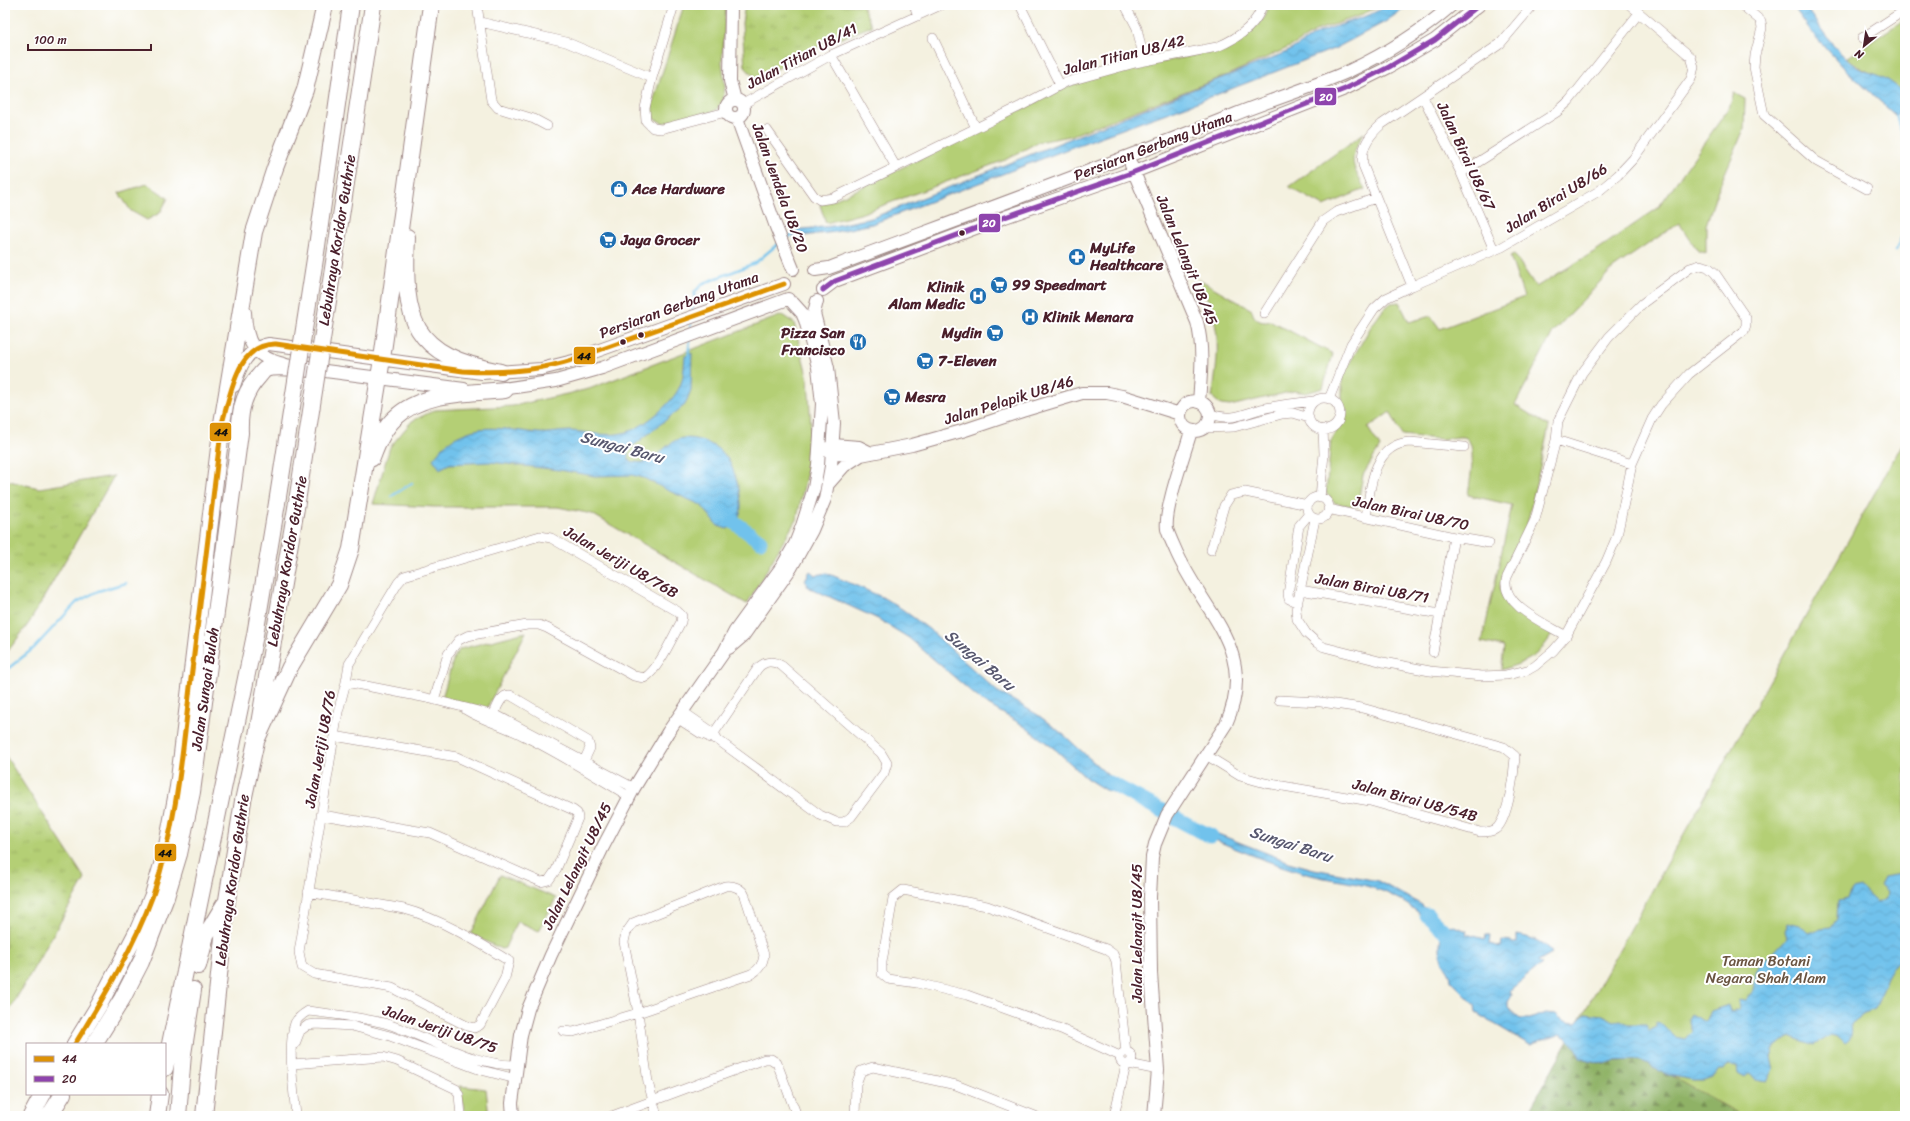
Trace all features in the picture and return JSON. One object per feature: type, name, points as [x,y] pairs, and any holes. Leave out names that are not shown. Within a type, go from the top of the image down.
[{"type":"highway","name":"Jalan Sungai Buloh","points":[[76,1043],[99,1005],[138,930],[153,895],[166,851],[178,787],[222,423],[254,232],[274,168],[305,90],[325,5]]},
{"type":"highway","name":"Lebuhraya Koridor Guthrie","points":[[166,1063],[254,642],[317,246],[351,5]]},
{"type":"highway","name":"Lebuhraya Koridor Guthrie","points":[[204,1116],[227,900],[243,801],[256,741],[296,508],[373,5]]},
{"type":"highway","points":[[256,741],[290,667],[338,584],[351,550],[382,359],[402,203],[431,5]]},
{"type":"highway","points":[[402,203],[408,217],[406,276],[407,296],[410,312],[416,325],[423,337],[433,347],[447,356],[464,363],[500,372]]},
{"type":"highway","name":"Jalan Sungai Buloh","points":[[95,1043],[122,999],[141,962],[166,897],[179,854],[192,792],[239,441],[240,422],[244,402],[249,387],[265,369],[312,369]]},
{"type":"highway","points":[[362,486],[376,448],[386,429],[394,418],[405,410],[430,398],[506,390]]},
{"type":"highway","points":[[178,1116],[189,1010],[203,944],[227,900]]},
{"type":"highway","points":[[31,1116],[42,1095]]},
{"type":"highway","points":[[49,1116],[62,1095]]},
{"type":"highway","points":[[157,1116],[160,1095]]},
{"type":"street","points":[[477,5],[491,100],[494,106],[506,112],[534,119],[547,126]]},
{"type":"street","points":[[674,5],[652,78],[645,108],[646,121],[653,128],[661,129],[726,112]]},
{"type":"street","points":[[726,112],[731,117],[737,118],[744,114],[745,109],[739,102],[730,81],[731,5]]},
{"type":"street","points":[[914,5],[918,16]]},
{"type":"street","name":"Jalan Titian U8/41","points":[[739,102],[831,55],[941,5]]},
{"type":"street","points":[[1020,5],[1060,85]]},
{"type":"street","points":[[1125,5],[1137,28],[1144,62]]},
{"type":"street","name":"Jalan Titian U8/42","points":[[767,130],[814,196],[820,200],[833,198],[1060,85],[1078,78],[1144,62],[1217,47],[1242,34],[1251,25],[1262,5]]},
{"type":"street","name":"Persiaran Gerbang Utama","points":[[815,270],[836,265],[1128,157],[1251,107],[1347,71],[1376,58],[1423,27],[1452,5]]},
{"type":"street","name":"Persiaran Gerbang Utama","points":[[823,290],[835,281],[1005,217],[1134,172],[1351,86],[1389,67],[1435,40],[1479,5]]},
{"type":"street","points":[[1412,286],[1363,165],[1362,159],[1364,148],[1371,135],[1382,124],[1500,44],[1533,5]]},
{"type":"street","name":"Jalan Birai U8/66","points":[[1329,399],[1351,344],[1366,319],[1386,298],[1494,250],[1502,248],[1599,191],[1618,175],[1633,159],[1691,79],[1694,67],[1691,57],[1630,5]]},
{"type":"street","points":[[1742,5],[1761,21],[1762,28],[1755,55],[1754,67],[1764,115],[1816,161],[1867,189]]},
{"type":"street","points":[[1862,38],[1905,10]]},
{"type":"street","points":[[1461,173],[1557,112],[1569,101],[1639,13]]},
{"type":"street","points":[[480,22],[566,42],[652,78]]},
{"type":"street","points":[[933,38],[976,128]]},
{"type":"street","points":[[831,55],[896,167]]},
{"type":"street","name":"Jalan Birai U8/67","points":[[1423,97],[1461,173],[1494,250]]},
{"type":"street","points":[[726,112],[728,104],[739,102]]},
{"type":"street","name":"Jalan Jendela U8/20","points":[[737,118],[786,254],[793,269]]},
{"type":"street","name":"Jalan Lelangit U8/45","points":[[1128,157],[1184,289],[1201,336],[1202,355],[1199,402]]},
{"type":"street","points":[[1264,314],[1323,221],[1336,212],[1376,198]]},
{"type":"street","points":[[1211,550],[1224,506],[1231,495],[1244,492],[1311,512],[1323,518],[1328,509],[1326,502],[1320,498],[1312,499],[1311,512],[1298,603],[1297,619],[1311,638],[1324,647],[1383,662],[1430,670],[1482,676],[1506,675],[1528,670],[1544,659],[1566,636],[1595,585],[1611,550],[1622,515],[1632,464],[1652,419],[1661,405],[1690,374],[1744,331],[1746,318],[1712,270],[1706,266],[1700,265],[1690,268],[1643,303],[1609,337],[1582,373],[1558,421],[1556,440],[1535,520],[1507,577],[1505,585],[1508,594],[1516,605],[1566,636]]},
{"type":"street","points":[[804,266],[815,270],[822,279],[823,290],[817,301],[806,306],[791,301],[785,295],[785,278],[793,269],[804,266]]},
{"type":"street","name":"Persiaran Gerbang Utama","points":[[222,423],[240,367],[248,354],[263,345],[276,344],[463,371],[500,372],[536,370],[565,363],[784,284]]},
{"type":"street","points":[[244,291],[248,337],[255,350],[263,358],[269,361],[312,369],[460,389],[506,390],[535,386],[578,375],[703,330],[791,301]]},
{"type":"street","name":"Jalan Lelangit U8/45","points":[[791,301],[802,313],[805,320],[818,367],[822,404],[818,465],[808,528]]},
{"type":"street","name":"Jalan Lelangit U8/45","points":[[513,1116],[512,1103],[521,1035],[531,1002],[578,898],[632,792],[680,714],[724,652],[743,636],[769,594],[791,568],[808,528],[824,499],[832,450],[834,423],[828,368],[814,313],[817,301]]},
{"type":"street","name":"Jalan Pelapik U8/46","points":[[832,450],[864,452],[930,441],[1082,393],[1107,393],[1122,396],[1180,414]]},
{"type":"street","points":[[1210,414],[1222,418],[1231,418],[1261,409],[1314,401],[1321,398],[1329,399],[1337,405],[1340,415],[1338,421],[1333,426],[1324,429],[1313,425],[1309,418],[1308,411],[1314,401]]},
{"type":"street","points":[[1205,428],[1210,420],[1210,414],[1206,406],[1199,402],[1186,404],[1180,414],[1184,427],[1191,431],[1199,431],[1205,428],[1234,427],[1282,414],[1293,414],[1309,418]]},
{"type":"street","points":[[827,486],[844,466],[864,452],[843,437],[834,423]]},
{"type":"street","points":[[1320,498],[1324,454],[1324,429]]},
{"type":"street","name":"Jalan Lelangit U8/45","points":[[1154,1116],[1158,1067],[1151,973],[1150,904],[1151,866],[1155,844],[1167,815],[1206,755],[1231,712],[1237,688],[1237,676],[1233,655],[1228,640],[1182,564],[1167,529],[1167,512],[1191,431]]},
{"type":"street","points":[[818,465],[832,450],[821,434]]},
{"type":"street","points":[[1556,440],[1632,464]]},
{"type":"street","points":[[1366,518],[1372,476],[1379,463],[1392,447],[1402,442],[1464,447]]},
{"type":"street","name":"Jalan Birai U8/70","points":[[1328,509],[1454,537],[1489,543]]},
{"type":"street","points":[[1298,603],[1289,599],[1288,594],[1299,526],[1311,512]]},
{"type":"street","name":"Jalan Jeriji U8/76B","points":[[346,682],[347,669],[351,661],[404,576],[540,536],[551,538],[677,611],[682,616],[681,622],[655,668],[644,678],[634,676],[543,626],[518,626],[467,636],[456,643],[448,654],[434,700]]},
{"type":"street","name":"Jalan Birai U8/71","points":[[1433,652],[1454,537]]},
{"type":"street","name":"Jalan Birai U8/71","points":[[1300,590],[1440,614]]},
{"type":"street","points":[[680,714],[714,737],[820,815],[836,822],[847,820],[854,815],[879,780],[886,766],[886,759],[881,753],[782,666],[774,662],[764,663],[758,668],[714,737]]},
{"type":"street","name":"Jalan Jeriji U8/76","points":[[308,892],[404,908],[418,913],[483,945],[509,960],[505,978],[482,1023],[478,1027],[471,1027],[392,988],[314,974],[305,969],[301,964],[299,952],[308,892],[338,712],[346,682],[494,714],[584,761],[632,792]]},
{"type":"street","points":[[494,714],[503,698],[510,695],[588,740],[590,748],[584,761]]},
{"type":"street","name":"Jalan Birai U8/54B","points":[[1206,755],[1240,776],[1265,783],[1370,801],[1480,832],[1498,828],[1504,813],[1514,776],[1515,756],[1504,747],[1362,708],[1321,702],[1279,700]]},
{"type":"street","name":"Jalan Jeriji U8/76","points":[[463,708],[476,716],[524,736],[632,792]]},
{"type":"street","points":[[322,815],[430,833],[541,882],[549,880],[556,870],[578,818],[577,813],[573,810],[457,757],[334,736]]},
{"type":"street","points":[[563,1031],[573,1032],[638,1013],[751,974],[759,968],[764,955],[745,896],[742,891],[732,885],[725,886],[636,922],[630,926],[624,936],[624,942],[638,1013],[652,1101],[657,1116]]},
{"type":"street","points":[[1114,1116],[1127,1059],[1116,961],[1113,954],[1095,944],[997,910],[963,901],[903,890],[898,892],[891,902],[882,962],[882,974],[888,979],[917,983],[967,995],[1061,1029],[1127,1059],[1144,1062],[1158,1067]]},
{"type":"street","name":"Jalan Jeriji U8/75","points":[[296,1116],[292,1059],[294,1025],[301,1015],[308,1011],[384,1023],[478,1059],[506,1065],[518,1065]]},
{"type":"street","name":"Jalan Jeriji U8/75","points":[[292,1059],[300,1031],[308,1025],[352,1026],[390,1036],[481,1070],[516,1079]]},
{"type":"street","points":[[292,1059],[383,1057],[397,1060],[456,1089],[459,1095],[461,1116]]},
{"type":"street","points":[[612,1116],[768,1059],[774,1061],[779,1066],[797,1116]]},
{"type":"street","points":[[855,1116],[857,1080],[861,1071],[873,1067],[956,1085],[1035,1116]]},
{"type":"green space","points":[[684,5],[726,5],[722,62],[725,87],[723,101],[715,111],[663,123],[654,119],[652,105]]},
{"type":"green space","points":[[745,5],[862,5],[872,26],[799,55],[758,81],[745,67],[742,23]]},
{"type":"green space","points":[[1269,5],[1382,5],[1356,17],[1318,30],[1292,46],[1225,76],[1070,136],[1038,142],[1005,160],[860,214],[826,223],[820,205],[848,194],[1069,86],[1094,77],[1218,50],[1244,38],[1265,17]]},
{"type":"green space","points":[[1905,19],[1905,94],[1892,83],[1861,68],[1847,58]]},
{"type":"green space","points":[[1734,93],[1745,99],[1744,129],[1717,192],[1706,225],[1706,253],[1698,251],[1679,223],[1613,268],[1553,332],[1515,405],[1549,426],[1527,525],[1506,567],[1500,586],[1502,596],[1507,603],[1553,633],[1542,648],[1532,658],[1501,670],[1504,647],[1482,642],[1512,505],[1468,495],[1472,463],[1471,446],[1469,440],[1464,437],[1437,439],[1402,435],[1390,412],[1368,428],[1380,447],[1363,475],[1357,507],[1335,503],[1326,493],[1331,441],[1342,422],[1342,376],[1372,325],[1383,310],[1391,303],[1399,302],[1409,322],[1431,316],[1440,329],[1524,297],[1510,256],[1514,254],[1536,287],[1597,250],[1658,208],[1729,108]]},
{"type":"green space","points":[[1364,133],[1355,149],[1353,161],[1354,167],[1365,189],[1324,206],[1289,187]]},
{"type":"green space","points":[[147,184],[168,198],[160,213],[147,220],[131,211],[119,193]]},
{"type":"green space","points":[[1199,279],[1252,310],[1256,319],[1264,322],[1271,321],[1333,354],[1323,388],[1306,393],[1294,391],[1230,406],[1221,405],[1212,397],[1217,351],[1215,323]]},
{"type":"green space","points":[[782,315],[794,323],[808,379],[811,427],[808,467],[797,518],[747,604],[592,514],[558,507],[435,507],[373,504],[390,447],[412,421],[435,410],[513,406],[589,389]]},
{"type":"green space","name":"Taman Botani Negara Shah Alam","points":[[1905,439],[1905,1116],[1743,1116],[1578,1023]]},
{"type":"green space","points":[[114,476],[29,623],[5,655],[5,480],[39,488]]},
{"type":"green space","points":[[526,632],[486,710],[442,698],[454,657],[460,649]]},
{"type":"green space","points":[[5,755],[85,879],[5,1018]]},
{"type":"green space","points":[[500,875],[556,898],[539,931],[517,921],[505,948],[501,949],[471,934]]},
{"type":"green space","points":[[1569,1039],[1577,1048],[1581,1058],[1604,1064],[1614,1061],[1636,1060],[1905,1116],[1526,1116]]},
{"type":"green space","points":[[460,1086],[486,1089],[489,1116],[465,1116]]},
{"type":"water","points":[[1389,5],[1409,5],[1385,22],[1336,48],[1208,98],[1078,145],[872,224],[835,232],[794,237],[793,230],[833,226],[872,218],[1289,51],[1319,32],[1369,15]]},
{"type":"water","points":[[1792,5],[1804,5],[1821,29],[1847,60],[1860,69],[1885,79],[1905,94],[1905,102],[1896,116],[1846,70],[1814,35]]},
{"type":"water","points":[[692,353],[691,390],[685,405],[628,450],[628,460],[638,462],[646,461],[653,458],[672,442],[679,439],[687,438],[699,440],[714,446],[723,453],[730,462],[739,489],[741,510],[739,517],[730,528],[727,529],[718,526],[701,505],[644,478],[632,475],[595,476],[490,462],[449,464],[440,469],[433,459],[444,446],[452,440],[468,432],[485,428],[542,433],[571,431],[610,435],[630,431],[639,427],[656,415],[671,400],[680,386],[684,371],[685,356]]},
{"type":"water","points":[[810,571],[815,575],[827,573],[882,597],[902,609],[930,630],[997,691],[1038,715],[1064,735],[1112,779],[1129,790],[1126,796],[1105,790],[1086,778],[1056,750],[1021,724],[983,702],[909,638],[878,619],[808,587],[805,580]]},
{"type":"water","points":[[1195,825],[1292,863],[1314,869],[1378,881],[1422,905],[1443,926],[1439,930],[1408,905],[1382,891],[1312,875],[1275,864],[1192,830]]},
{"type":"water","points":[[1905,873],[1905,956],[1898,961],[1889,973],[1875,1009],[1865,1013],[1851,1024],[1851,1037],[1845,1043],[1839,1037],[1830,1035],[1814,1045],[1790,1036],[1785,1039],[1774,1048],[1771,1058],[1774,1069],[1767,1082],[1756,1080],[1750,1073],[1745,1077],[1738,1073],[1737,1066],[1728,1065],[1724,1071],[1719,1071],[1712,1077],[1704,1080],[1692,1080],[1664,1074],[1650,1064],[1636,1060],[1614,1061],[1604,1064],[1580,1058],[1573,1044],[1560,1034],[1530,1045],[1476,1013],[1475,1005],[1451,981],[1450,974],[1441,955],[1441,938],[1451,925],[1467,931],[1466,934],[1485,939],[1486,935],[1490,935],[1489,944],[1501,947],[1502,940],[1517,943],[1517,935],[1531,938],[1545,945],[1552,953],[1538,961],[1542,964],[1510,990],[1512,995],[1508,1002],[1508,1008],[1520,1019],[1530,1019],[1545,1013],[1556,1014],[1566,1021],[1577,1023],[1586,1013],[1603,1015],[1614,1021],[1621,1020],[1629,1025],[1646,1025],[1649,1031],[1657,1027],[1657,1022],[1661,1023],[1675,1037],[1685,1039],[1692,1031],[1688,1019],[1691,1014],[1706,1022],[1711,1011],[1728,1005],[1730,1012],[1739,1010],[1738,1000],[1744,1001],[1754,990],[1756,972],[1762,960],[1773,953],[1787,938],[1785,931],[1788,922],[1800,925],[1808,933],[1821,928],[1831,927],[1837,920],[1838,901],[1847,899],[1851,890],[1861,888],[1877,903],[1886,899],[1887,891],[1880,885],[1884,877]]},
{"type":"waterway","points":[[1896,115],[1905,141]]},
{"type":"waterway","points":[[1896,250],[1905,230]]},
{"type":"waterway","points":[[785,239],[796,233]]},
{"type":"waterway","points":[[692,314],[695,292],[702,284],[755,263],[779,243]]},
{"type":"waterway","points":[[690,332],[691,321]]},
{"type":"waterway","points":[[688,358],[690,339]]},
{"type":"waterway","name":"Sungai Baru","points":[[392,496],[412,483]]},
{"type":"waterway","name":"Sungai Baru","points":[[719,511],[760,541]]},
{"type":"waterway","name":"Sungai Baru","points":[[5,671],[34,648],[77,602],[98,591],[126,583]]},
{"type":"waterway","name":"Sungai Baru","points":[[1110,783],[1211,836]]},
{"type":"waterway","name":"Sungai Baru","points":[[1427,915],[1445,932],[1455,950]]},
{"type":"transit line","name":"20","points":[[823,290],[835,281],[1005,217],[1134,172],[1345,89],[1389,67],[1435,40],[1479,5]]},
{"type":"transit line","name":"44","points":[[76,1043],[128,953],[153,895],[161,870],[173,818],[181,766],[222,423],[238,372],[244,361],[252,352],[263,346],[276,344],[463,371],[497,372],[546,367],[578,358],[784,284]]},
{"type":"place","name":"Ace Hardware","points":[[619,189]]},
{"type":"place","name":"Jaya Grocer","points":[[608,240]]},
{"type":"place","name":"MyLife Healthcare","points":[[1077,257]]},
{"type":"place","name":"99 Speedmart","points":[[999,285]]},
{"type":"place","name":"Klinik Alam Medic","points":[[978,296]]},
{"type":"place","name":"Klinik Menara","points":[[1030,317]]},
{"type":"place","name":"Mydin","points":[[995,333]]},
{"type":"place","name":"Pizza San Francisco","points":[[858,342]]},
{"type":"place","name":"7-Eleven","points":[[925,361]]},
{"type":"place","name":"Mesra","points":[[892,397]]}]
